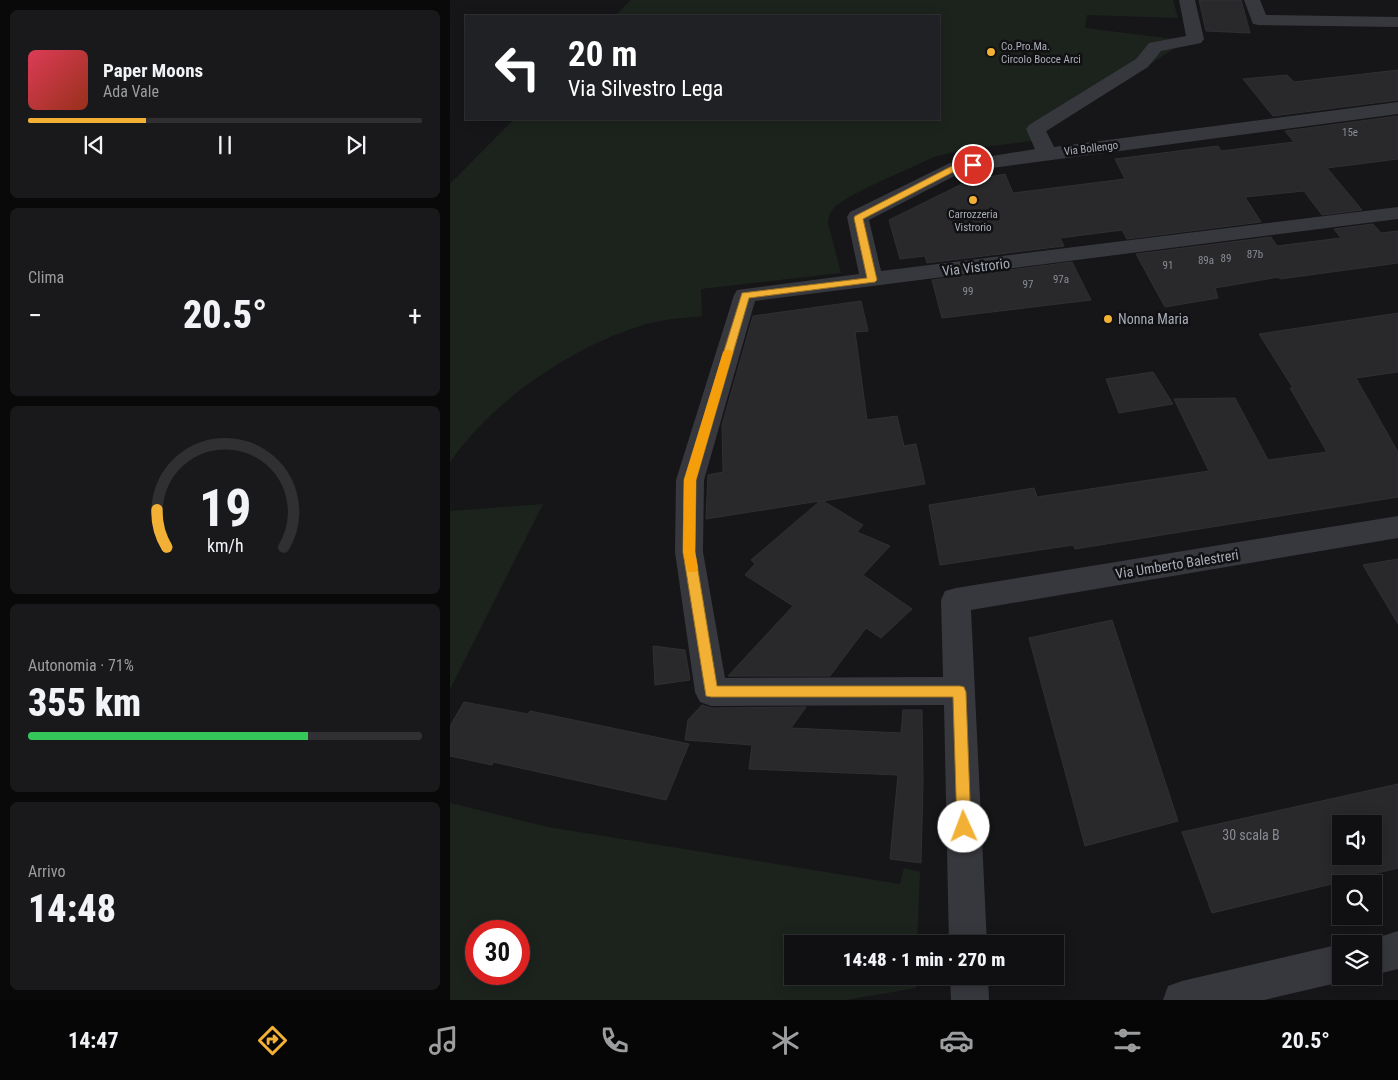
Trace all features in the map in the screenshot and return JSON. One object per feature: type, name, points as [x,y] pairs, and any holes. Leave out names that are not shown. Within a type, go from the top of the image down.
[{"type":"street","points":[[1047,154],[1036,129],[1142,63],[1155,47],[1195,39],[1187,0]]},
{"type":"street","points":[[1398,9],[1253,3],[1259,20],[1398,22]]},
{"type":"street","name":"Via Bollengo","points":[[872,280],[858,218],[957,167],[1398,108]]},
{"type":"street","name":"Via Vistrorio","points":[[960,692],[711,692],[689,552],[690,480],[745,295],[1398,213]]},
{"type":"street","name":"Via Umberto Balestreri","points":[[960,692],[956,600],[1398,527]]},
{"type":"street","points":[[960,692],[968,935]]},
{"type":"street","points":[[1382,954],[1398,950]]},
{"type":"street","points":[[1182,1000],[1332,966]]},
{"type":"street","points":[[969,985],[970,1000]]},
{"type":"shaded area","points":[[631,0],[1173,0],[1178,18],[1087,15],[1085,28],[1174,39],[1175,48],[1032,141],[967,149],[934,157],[851,196],[833,209],[828,219],[841,273],[701,289],[702,316],[650,323],[622,332],[565,360],[538,377],[489,417],[450,462],[450,184],[513,120],[940,120],[940,15],[616,15]]},
{"type":"shaded area","points":[[543,504],[450,689],[450,511]]},
{"type":"shaded area","points":[[450,803],[548,827],[900,884],[904,868],[920,872],[917,935],[784,935],[784,985],[916,985],[916,988],[846,1000],[450,1000]]},
{"type":"building","points":[[1199,0],[1241,0],[1250,33],[1206,31]]},
{"type":"building","points":[[1398,70],[1398,100],[1273,116],[1243,79],[1287,75],[1294,82]]},
{"type":"building","points":[[1398,116],[1398,159],[1327,168],[1362,210],[1322,215],[1304,191],[1245,197],[1261,222],[1127,239],[1122,230],[1060,238],[1064,246],[927,263],[925,256],[900,259],[889,220],[968,181],[1005,174],[1013,193],[1125,179],[1115,159],[1218,146],[1221,151],[1294,142],[1285,131]]},
{"type":"building","points":[[1373,224],[1381,233],[1398,231],[1398,263],[1280,279],[1279,277],[1215,288],[1218,298],[1165,307],[1136,254],[1271,237],[1277,246],[1341,238],[1334,229]]},
{"type":"building","points":[[1072,262],[1091,300],[942,318],[932,280]]},
{"type":"building","points":[[861,301],[868,331],[855,332],[867,420],[897,416],[904,446],[916,444],[925,484],[823,501],[863,525],[857,532],[890,546],[863,575],[912,609],[881,638],[866,628],[830,676],[728,676],[793,606],[745,575],[755,564],[751,560],[820,501],[706,519],[708,475],[723,472],[722,425],[753,316]]},
{"type":"building","points":[[1398,313],[1398,372],[1356,378],[1398,452],[1398,497],[1075,549],[1073,545],[940,565],[929,505],[1034,488],[1037,497],[1209,471],[1174,399],[1235,398],[1268,460],[1327,452],[1290,388],[1293,388],[1259,334]]},
{"type":"building","points":[[1153,372],[1173,404],[1119,413],[1106,379]]},
{"type":"building","points":[[1398,559],[1398,624],[1363,565]]},
{"type":"building","points":[[1112,620],[1178,821],[1085,846],[1029,638]]},
{"type":"building","points":[[653,646],[685,650],[690,680],[655,685]]},
{"type":"building","points":[[464,702],[528,714],[530,711],[689,744],[666,800],[493,762],[492,765],[450,756],[450,726]]},
{"type":"building","points":[[702,705],[711,708],[806,707],[791,728],[901,733],[903,710],[922,710],[921,863],[890,859],[898,775],[749,769],[752,745],[685,740],[688,720]]},
{"type":"building","points":[[1398,784],[1398,868],[1369,875],[1332,875],[1332,884],[1212,913],[1182,832]]},
{"type":"slow traffic","points":[[692,568],[689,552],[690,480],[728,352]]},
{"type":"place","name":"Co.Pro.Ma. Circolo Bocce Arci","points":[[991,52]]},
{"type":"place","name":"Carrozzeria Vistrorio","points":[[973,200]]},
{"type":"place","name":"Nonna Maria","points":[[1108,319]]},
{"type":"route","points":[[964,827],[960,692],[711,692],[689,552],[690,480],[745,295],[872,280],[858,218],[957,167],[973,165]]}]
